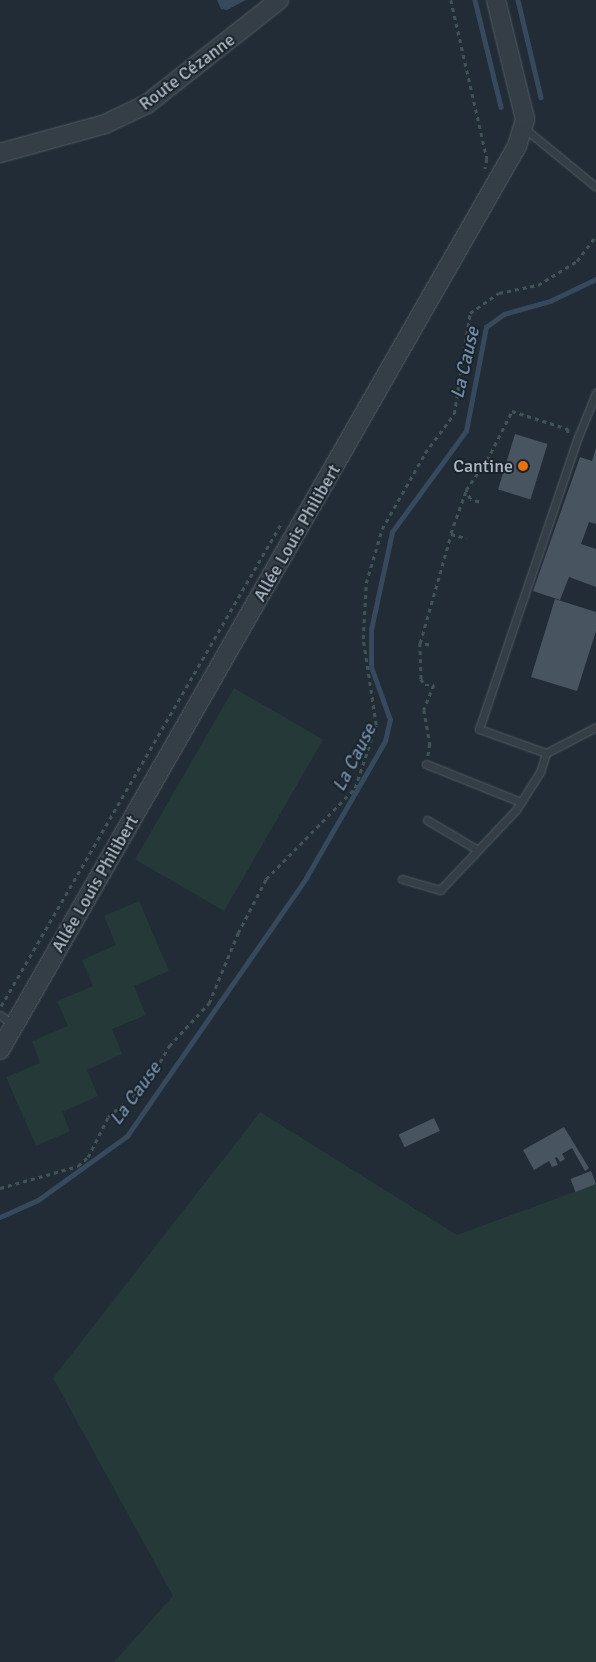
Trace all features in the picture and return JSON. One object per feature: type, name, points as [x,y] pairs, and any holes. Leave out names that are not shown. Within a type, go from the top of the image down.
[{"type":"street","name":"Route Cézanne","points":[[0,153],[105,124],[147,104],[279,0]]},
{"type":"street","name":"Allée Louis Philibert","points":[[0,1050],[500,180],[524,128],[524,111],[496,0]]},
{"type":"lane","points":[[524,128],[596,187]]},
{"type":"lane","points":[[546,753],[478,729],[578,437],[596,393]]},
{"type":"lane","points":[[402,879],[440,890],[520,802],[540,772],[546,753],[596,727]]},
{"type":"lane","points":[[426,764],[520,802]]},
{"type":"lane","points":[[427,820],[478,850]]},
{"type":"lane","points":[[0,1015],[14,1026]]},
{"type":"path","points":[[452,0],[487,159],[483,179],[500,180]]},
{"type":"path","points":[[0,1188],[78,1166],[88,1158],[108,1117],[148,1083],[169,1046],[209,1003],[238,933],[266,879],[355,788],[376,725],[363,639],[366,584],[382,529],[425,453],[454,414],[470,313],[499,293],[538,286],[577,261],[596,236]]},
{"type":"path","points":[[426,764],[430,744],[424,710],[434,686],[425,685],[421,679],[420,642],[451,534],[466,490],[488,460],[512,410],[568,429],[568,434],[578,437]]},
{"type":"path","points":[[466,490],[470,499],[479,502]]},
{"type":"path","points":[[0,1008],[288,513]]},
{"type":"path","points":[[451,534],[466,538]]},
{"type":"path","points":[[420,642],[429,645]]},
{"type":"green space","points":[[234,688],[323,740],[224,911],[135,859]]},
{"type":"green space","points":[[139,901],[169,971],[134,986],[146,1015],[112,1029],[122,1054],[87,1070],[98,1096],[62,1112],[70,1131],[36,1146],[6,1077],[40,1063],[32,1041],[68,1026],[57,1001],[93,986],[82,960],[116,945],[104,916]]},
{"type":"green space","points":[[260,1112],[457,1235],[596,1184],[596,1662],[114,1662],[173,1596],[53,1378]]},
{"type":"water","points":[[217,0],[246,0],[227,10],[221,9]]},
{"type":"building","name":"Cantine","points":[[515,434],[548,444],[531,499],[498,489]]},
{"type":"building","points":[[596,448],[596,524],[589,522],[581,544],[596,549],[596,587],[569,577],[560,600],[533,591],[580,457],[592,461]]},
{"type":"building","points":[[555,599],[596,612],[596,631],[577,691],[531,677]]},
{"type":"building","points":[[434,1118],[440,1131],[405,1147],[399,1134]]},
{"type":"building","points":[[564,1127],[589,1168],[585,1171],[572,1148],[562,1154],[565,1159],[560,1162],[557,1157],[555,1158],[558,1165],[552,1167],[549,1161],[534,1170],[523,1150]]},
{"type":"building","points":[[591,1171],[596,1184],[575,1192],[570,1179]]},
{"type":"waterway","points":[[475,0],[501,107]]},
{"type":"waterway","points":[[518,0],[541,97]]},
{"type":"waterway","name":"La Cause","points":[[0,1217],[38,1200],[127,1136],[306,878],[385,741],[390,720],[371,667],[371,630],[392,532],[466,431],[486,327],[504,314],[550,301],[596,279]]},
{"type":"place","name":"Cantine","points":[[523,466]]}]
